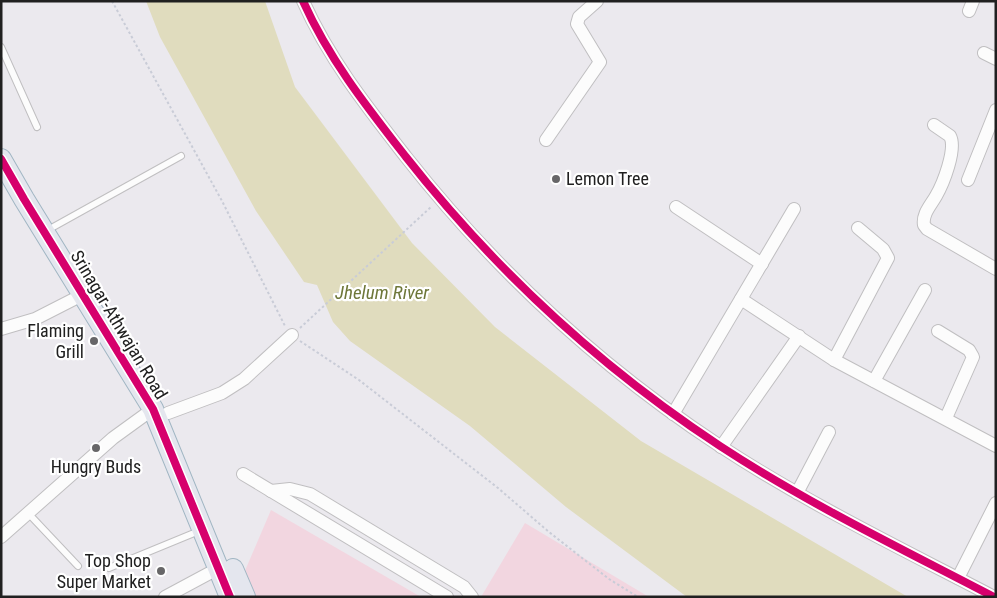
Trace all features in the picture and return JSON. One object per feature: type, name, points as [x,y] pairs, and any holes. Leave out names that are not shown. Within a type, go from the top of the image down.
[{"type":"highway","name":"Srinagar-Athwajan Road","points":[[1,159],[84,294],[161,411],[245,597]]},
{"type":"highway","name":"Srinagar-Athwajan Road","points":[[161,411],[203,530],[230,597]]},
{"type":"street","points":[[303,1],[332,57],[358,95],[446,207],[498,264],[551,316],[674,414],[722,447],[797,492],[994,597]]},
{"type":"street","points":[[546,140],[600,62],[577,24],[579,17],[597,1]]},
{"type":"street","points":[[968,180],[996,110]]},
{"type":"street","points":[[934,125],[950,136],[952,145],[944,180],[926,213],[924,225],[927,229],[996,269]]},
{"type":"street","points":[[676,207],[762,264]]},
{"type":"street","points":[[674,414],[794,209]]},
{"type":"street","points":[[834,360],[888,258],[883,249],[858,228]]},
{"type":"street","points":[[874,381],[924,290]]},
{"type":"street","points":[[1,329],[35,320],[84,294]]},
{"type":"street","points":[[741,299],[834,360],[996,446]]},
{"type":"street","points":[[938,331],[970,350],[973,357],[946,418]]},
{"type":"street","points":[[1,537],[113,438],[161,411],[222,393],[244,379],[292,335]]},
{"type":"street","points":[[722,447],[799,336]]},
{"type":"street","points":[[797,492],[829,432]]},
{"type":"street","points":[[243,474],[447,597]]},
{"type":"street","points":[[271,491],[290,489],[310,494],[464,587],[472,597]]},
{"type":"street","points":[[958,578],[996,503]]},
{"type":"street","points":[[164,597],[219,568]]},
{"type":"lane","points":[[1,47],[37,127]]},
{"type":"lane","points":[[45,232],[181,156]]},
{"type":"lane","points":[[28,513],[78,566]]},
{"type":"lane","points":[[109,568],[203,530]]},
{"type":"path","points":[[112,1],[222,201],[282,322],[292,335],[359,380],[498,488],[556,538],[609,579],[638,597]]},
{"type":"path","points":[[302,326],[425,211]]},
{"type":"shaded area","points":[[271,510],[421,597],[253,597],[244,573]]},
{"type":"shaded area","points":[[525,523],[649,597],[481,597]]},
{"type":"water","name":"Jhelum River","points":[[146,1],[265,1],[295,87],[412,243],[495,327],[641,441],[908,597],[687,597],[566,507],[470,426],[350,341],[333,322],[317,285],[304,282],[256,211],[160,37]]},
{"type":"cycle path","points":[[303,1],[325,43],[363,101],[440,199],[513,277],[591,350],[676,416],[753,467],[855,525],[994,597]]},
{"type":"cycle path","points":[[1,159],[153,409],[230,597]]},
{"type":"place","name":"Lemon Tree","points":[[556,179]]},
{"type":"place","name":"Flaming Grill","points":[[94,341]]},
{"type":"place","name":"Hungry Buds","points":[[96,448]]},
{"type":"place","name":"Top Shop Super Market","points":[[161,571]]}]
